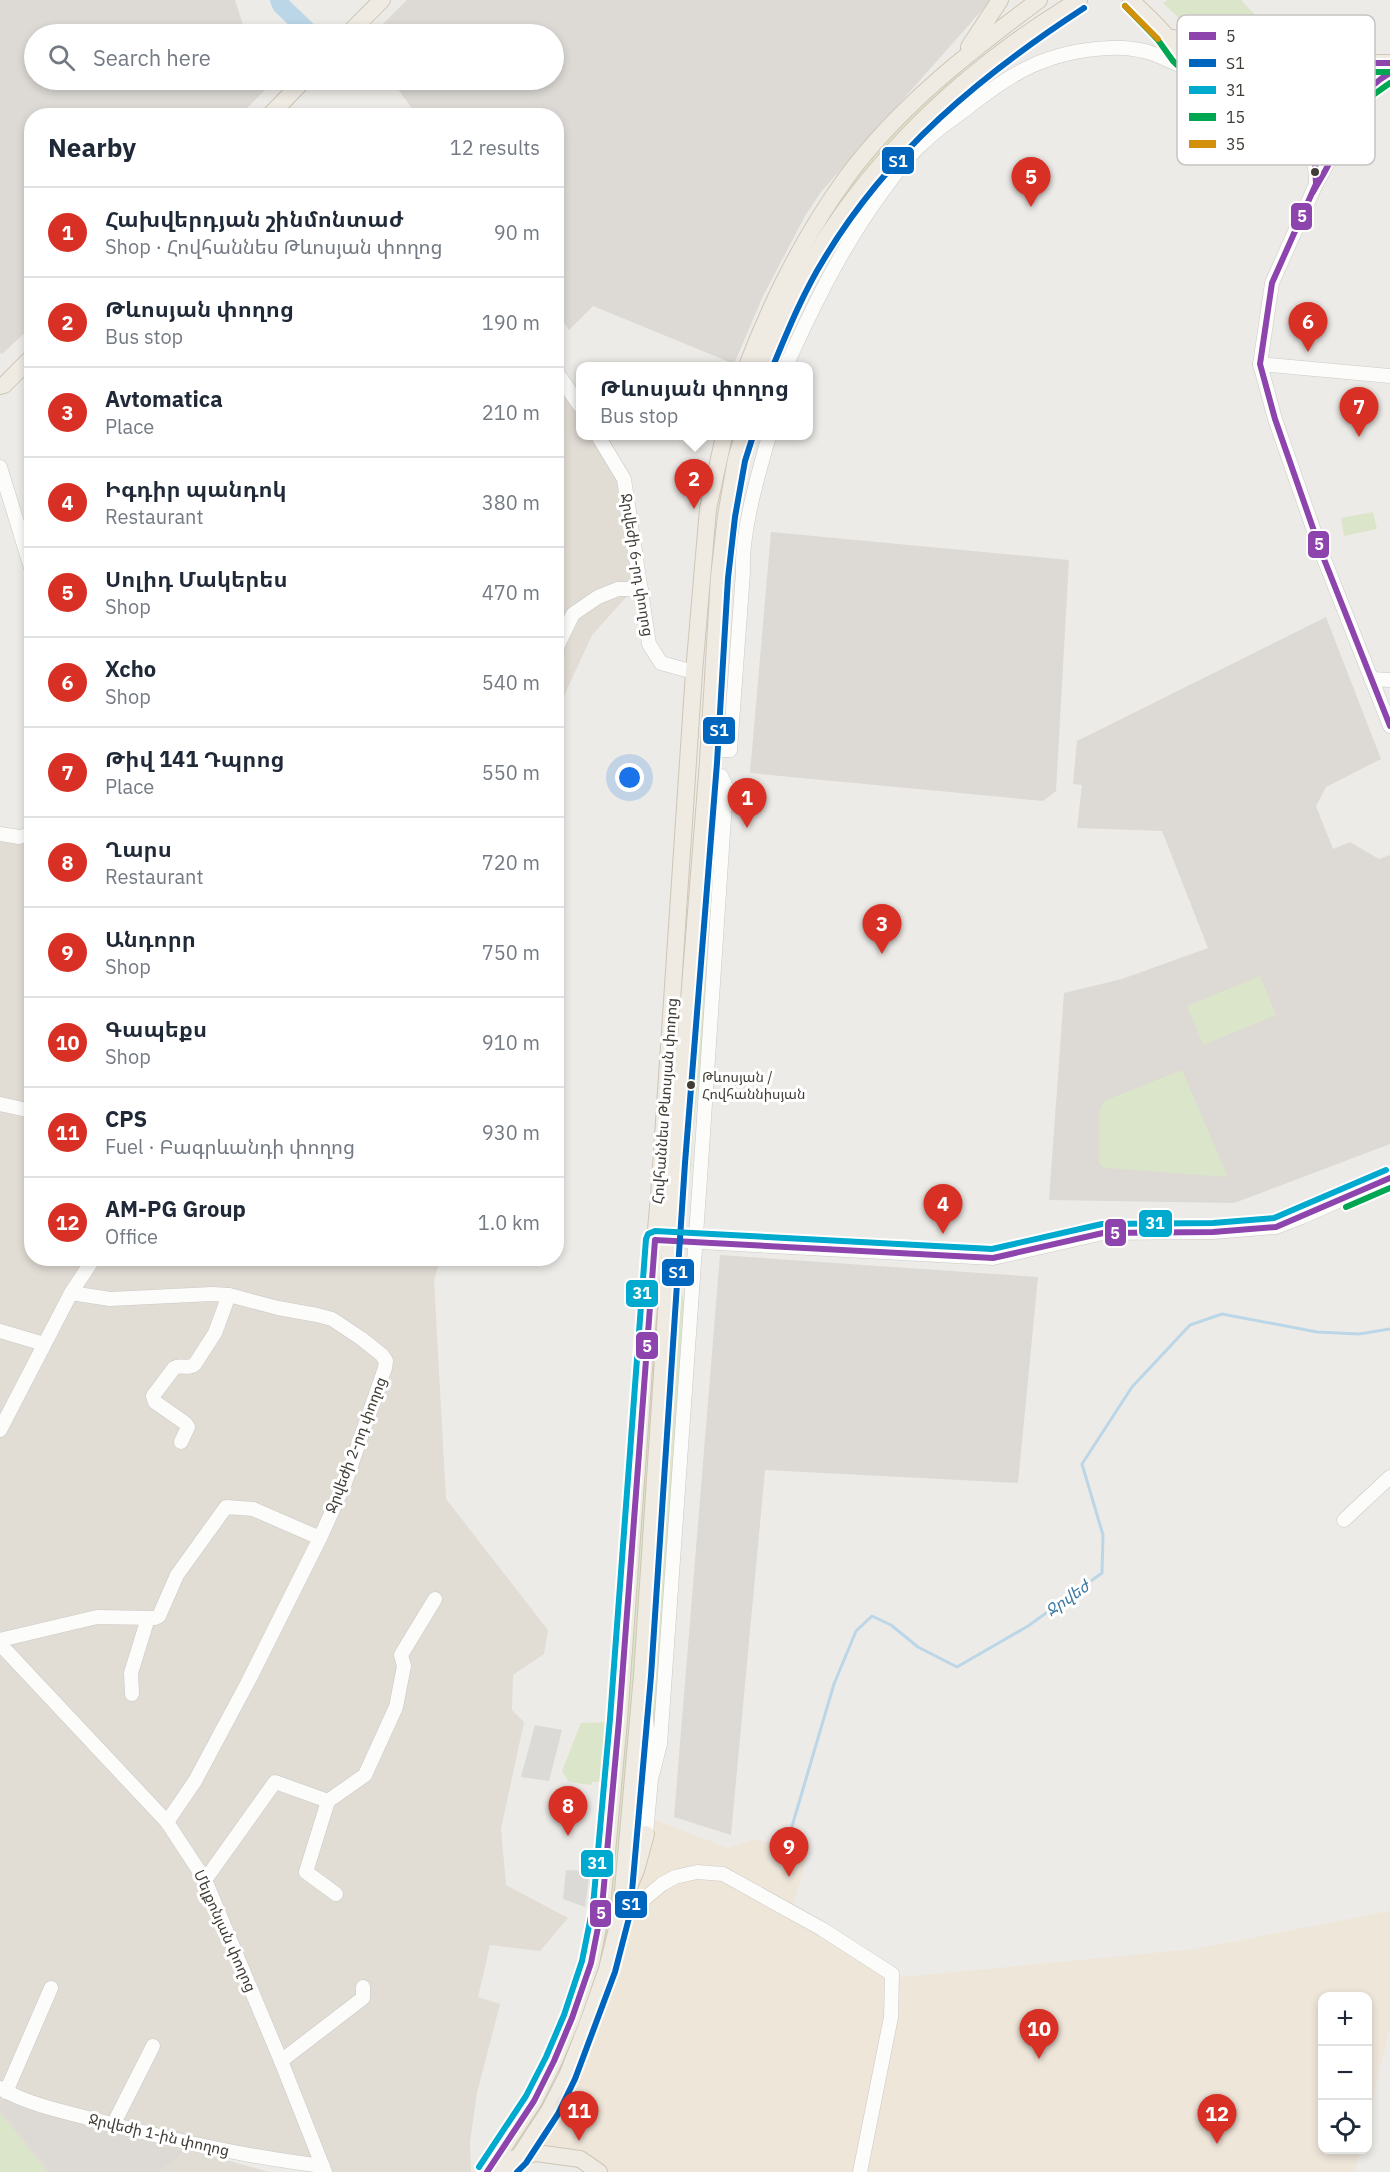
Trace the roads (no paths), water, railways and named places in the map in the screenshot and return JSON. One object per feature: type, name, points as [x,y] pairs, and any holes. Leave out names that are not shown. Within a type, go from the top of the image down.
[{"type":"main road","points":[[358,24],[382,0]]},
{"type":"main road","points":[[963,58],[1000,0]]},
{"type":"main road","points":[[749,362],[783,282],[810,232],[847,177],[893,123],[963,58],[1039,0]]},
{"type":"main road","points":[[766,362],[806,271],[869,176],[905,136],[953,93],[1020,39],[1078,0]]},
{"type":"main road","points":[[1131,0],[1160,29],[1177,50]]},
{"type":"main road","points":[[1160,29],[1177,40]]},
{"type":"main road","points":[[1375,81],[1390,73]]},
{"type":"main road","points":[[277,108],[294,90]]},
{"type":"main road","points":[[0,386],[24,365]]},
{"type":"main road","name":"Հովհաննես Թևոսյան փողոց","points":[[714,537],[708,509],[723,440]]},
{"type":"main road","name":"Հովհաննես Թևոսյան փողոց","points":[[495,2169],[534,2101],[572,2018],[591,1963],[602,1907],[707,772],[711,576],[714,537],[742,440]]},
{"type":"main road","name":"Հովհաննես Թևոսյան փողոց","points":[[495,2169],[518,2158],[550,2109],[567,2076],[590,2020],[607,1969],[622,1910],[642,1675],[694,672],[711,576]]},
{"type":"main road","points":[[688,767],[707,772]]},
{"type":"main road","points":[[622,1910],[646,1834]]},
{"type":"main road","points":[[591,1963],[607,1969]]},
{"type":"main road","points":[[518,2158],[536,2153],[579,2159],[598,2172]]},
{"type":"street","points":[[922,143],[1010,76],[1034,63],[1068,53],[1111,48],[1152,53],[1177,66]]},
{"type":"street","points":[[788,362],[811,311],[852,237],[890,180],[922,143],[953,93]]},
{"type":"street","points":[[1316,165],[1316,184]]},
{"type":"street","points":[[1328,165],[1316,184],[1272,283],[1260,364],[1275,419],[1322,554],[1390,726]]},
{"type":"street","points":[[1260,364],[1390,376]]},
{"type":"street","points":[[564,383],[576,400]]},
{"type":"street","name":"Ջրվեժի 6-րդ փողոց","points":[[601,440],[624,479],[649,644],[661,663],[694,672]]},
{"type":"street","points":[[708,750],[730,750],[742,593],[742,559],[755,487],[768,440]]},
{"type":"street","points":[[0,467],[24,545]]},
{"type":"street","points":[[564,633],[573,614],[598,597],[618,589],[641,589]]},
{"type":"street","points":[[1371,679],[1390,680]]},
{"type":"street","points":[[646,1834],[651,1779],[660,1744],[726,784],[721,776],[707,772]]},
{"type":"street","points":[[0,834],[24,836]]},
{"type":"street","points":[[0,1104],[24,1110]]},
{"type":"street","points":[[663,1240],[993,1258],[1103,1233],[1213,1232],[1276,1227],[1390,1178]]},
{"type":"street","points":[[0,1430],[71,1293],[89,1266]]},
{"type":"street","name":"Ջրվեժի 2-րդ փողոց","points":[[71,1293],[110,1299],[212,1294],[229,1296],[332,1319],[362,1339],[386,1361],[345,1483],[320,1538],[249,1680],[195,1781],[167,1822]]},
{"type":"street","points":[[181,1443],[188,1427],[155,1402],[153,1396],[174,1368],[190,1367],[195,1364],[215,1333],[229,1296]]},
{"type":"street","points":[[0,1331],[44,1344]]},
{"type":"street","points":[[1344,1520],[1390,1478]]},
{"type":"street","points":[[0,1642],[97,1617],[155,1618],[161,1612],[177,1575],[226,1507],[253,1509],[320,1538]]},
{"type":"street","points":[[336,1894],[306,1872],[328,1801],[365,1775],[396,1707],[404,1666],[400,1655],[435,1599]]},
{"type":"street","points":[[132,1694],[131,1673],[148,1618]]},
{"type":"street","name":"Մելքոնյան փողոց","points":[[0,1642],[167,1822],[205,1880],[324,2169]]},
{"type":"street","points":[[642,1675],[651,1779]]},
{"type":"street","points":[[205,1880],[275,1782],[328,1801]]},
{"type":"street","points":[[622,1910],[629,1912],[662,1884],[675,1877],[697,1872],[723,1874],[822,1929],[892,1974],[891,2017],[860,2172]]},
{"type":"street","points":[[281,2061],[363,1998],[363,1987]]},
{"type":"street","points":[[3,2090],[51,1988]]},
{"type":"street","points":[[113,2125],[153,2046]]},
{"type":"street","name":"Ջրվեժի 1-ին փողոց","points":[[3,2090],[52,2108],[113,2125],[265,2160],[324,2169]]},
{"type":"waterway","points":[[279,0],[281,5],[301,24]]},
{"type":"waterway","name":"Ջրվեժ","points":[[790,1833],[834,1684],[856,1631],[872,1616],[891,1625],[918,1647],[957,1667],[1028,1626],[1102,1573],[1103,1535],[1082,1464],[1132,1387],[1190,1325],[1222,1314],[1317,1332],[1359,1334],[1390,1329]]},
{"type":"place","name":"Սոլիդ Մակերես","points":[[1031,207]]},
{"type":"place","name":"Xcho","points":[[1308,352]]},
{"type":"place","name":"Թիվ 141 Դպրոց","points":[[1359,437]]},
{"type":"place","name":"Թևոսյան փողոց","points":[[694,509]]},
{"type":"place","name":"Հախվերդյան շինմոնտաժ","points":[[747,828]]},
{"type":"place","name":"Avtomatica","points":[[882,954]]},
{"type":"place","name":"Թևոսյան / Հովհաննիսյան","points":[[691,1085]]},
{"type":"place","name":"Իգդիր պանդոկ","points":[[943,1234]]},
{"type":"place","name":"Ղարս","points":[[568,1836]]},
{"type":"place","name":"Անդորր","points":[[789,1877]]},
{"type":"place","name":"Գապեքս","points":[[1039,2059]]},
{"type":"place","name":"CPS","points":[[579,2141]]},
{"type":"place","name":"AM-PG Group","points":[[1217,2144]]}]
